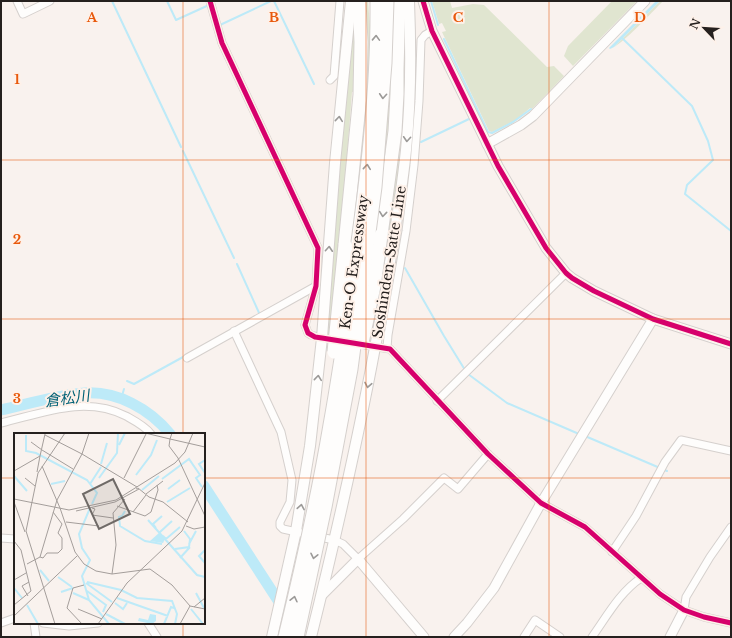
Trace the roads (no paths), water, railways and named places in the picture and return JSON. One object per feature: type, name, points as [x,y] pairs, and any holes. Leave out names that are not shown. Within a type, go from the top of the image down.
[{"type":"highway","points":[[317,492],[317,468],[334,353],[360,95],[361,42],[359,1]]},
{"type":"highway","name":"Ken-O Expressway","points":[[285,637],[317,492],[342,355],[361,221],[375,61],[377,1]]},
{"type":"highway","name":"Ken-O Expressway","points":[[296,637],[325,507],[351,369],[375,187],[385,63],[387,1]]},
{"type":"highway","points":[[325,507],[334,488],[374,286],[386,189],[391,167],[398,94],[396,69],[399,1]]},
{"type":"main road","points":[[272,637],[296,531],[310,446],[322,338],[335,163],[350,1]]},
{"type":"main road","name":"Soshinden-Satte Line","points":[[312,634],[354,457],[396,229],[406,149],[410,87],[409,1]]},
{"type":"street","points":[[17,1],[24,14],[50,1]]},
{"type":"street","points":[[210,1],[222,43],[318,248],[316,286],[305,325],[308,333],[315,337],[387,348],[488,454],[541,503],[585,527],[660,594],[684,610],[704,617],[731,623]]},
{"type":"street","points":[[330,80],[334,76],[340,1]]},
{"type":"street","points":[[423,1],[432,31],[498,166],[546,248],[566,273],[594,291],[653,319],[731,344]]},
{"type":"street","points":[[487,144],[521,126],[533,116],[645,1]]},
{"type":"street","points":[[387,348],[414,165],[419,100],[421,40],[425,35],[432,31]]},
{"type":"street","points":[[437,401],[566,273]]},
{"type":"street","points":[[187,358],[316,286]]},
{"type":"street","points":[[454,637],[467,623],[494,588],[541,503],[653,319]]},
{"type":"street","points":[[234,331],[281,432],[292,480],[290,502],[280,522],[280,526],[283,529],[334,540],[343,544],[358,559],[424,637]]},
{"type":"street","points":[[1,423],[59,409],[82,405],[98,406],[113,410],[134,420],[150,433]]},
{"type":"street","points":[[612,552],[636,516],[665,462],[681,440],[731,451]]},
{"type":"street","points":[[322,596],[358,559],[403,519],[444,478],[458,489],[488,454]]},
{"type":"street","points":[[670,637],[684,610],[686,597],[710,557],[731,527]]},
{"type":"street","points":[[1,538],[14,539]]},
{"type":"street","points":[[592,637],[616,602],[630,586],[641,578]]},
{"type":"street","points":[[1,623],[14,618]]},
{"type":"street","points":[[524,637],[535,620],[560,637]]},
{"type":"street","points":[[34,624],[36,637]]},
{"type":"street","points":[[52,624],[69,626],[88,624]]},
{"type":"street","points":[[149,624],[157,637]]},
{"type":"water","points":[[656,1],[660,1],[614,47],[610,49],[609,48]]},
{"type":"waterway","points":[[112,1],[181,147]]},
{"type":"waterway","points":[[167,1],[176,20],[209,6]]},
{"type":"waterway","points":[[220,25],[271,1]]},
{"type":"waterway","points":[[274,1],[314,84]]},
{"type":"waterway","points":[[431,1],[438,25]]},
{"type":"waterway","points":[[622,38],[692,106],[708,141],[713,160],[687,185],[685,194],[731,231]]},
{"type":"waterway","points":[[444,39],[488,132],[492,133],[513,122],[531,109]]},
{"type":"waterway","points":[[421,142],[469,119]]},
{"type":"waterway","points":[[183,151],[234,258]]},
{"type":"waterway","points":[[237,264],[260,315]]},
{"type":"waterway","points":[[405,268],[465,370]]},
{"type":"waterway","points":[[127,381],[134,384],[183,357]]},
{"type":"waterway","points":[[468,374],[507,403],[579,434]]},
{"type":"waterway","points":[[121,399],[124,389]]},
{"type":"waterway","name":"倉松川","points":[[1,410],[64,396],[97,393],[109,395],[132,403],[153,417],[169,433]]},
{"type":"waterway","points":[[585,436],[667,471]]},
{"type":"waterway","name":"倉松川","points":[[205,488],[292,622]]}]
